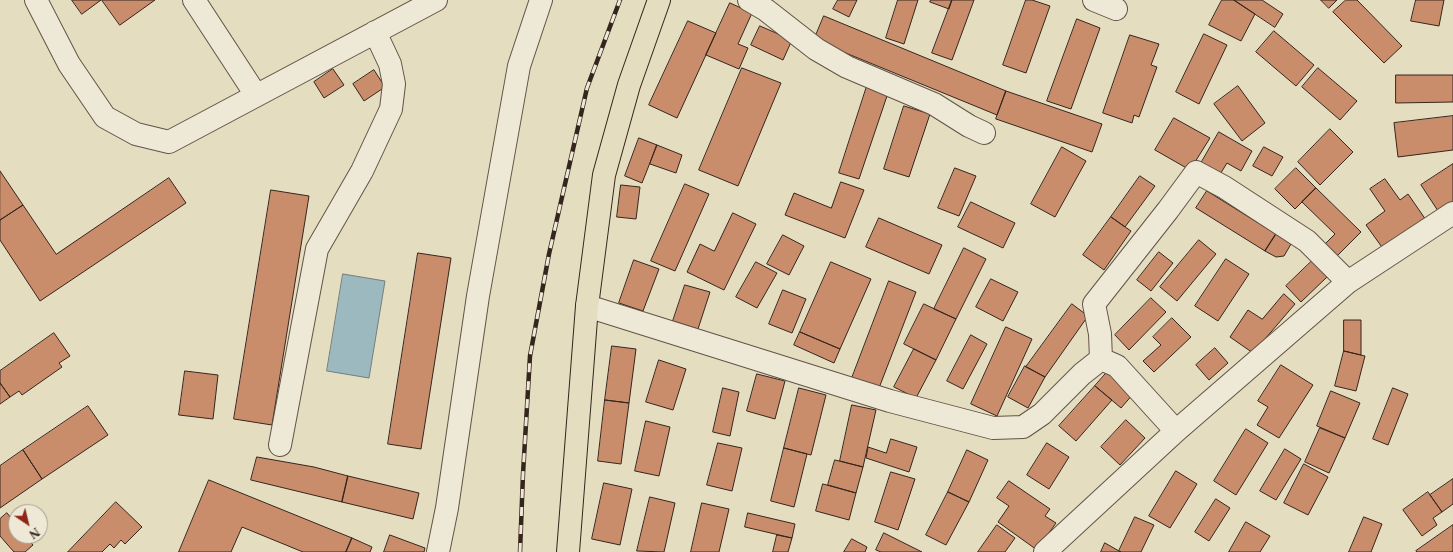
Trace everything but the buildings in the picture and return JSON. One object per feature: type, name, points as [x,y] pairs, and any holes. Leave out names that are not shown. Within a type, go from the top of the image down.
[{"type":"main road","points":[[568,552],[588,306],[604,175],[629,85],[659,0]]},
{"type":"street","points":[[36,0],[69,64],[105,117],[136,134],[169,142],[436,0]]},
{"type":"street","points":[[194,0],[256,95]]},
{"type":"street","points":[[438,552],[447,508],[478,296],[519,66],[542,0]]},
{"type":"street","points":[[749,0],[766,10],[816,49],[847,67],[934,104],[969,126],[984,133]]},
{"type":"street","points":[[1094,0],[1116,9]]},
{"type":"street","points":[[280,445],[317,249],[362,171],[391,109],[394,84],[390,64],[375,32]]},
{"type":"street","points":[[1101,358],[1100,334],[1094,304],[1196,172],[1224,187],[1307,241],[1348,282]]},
{"type":"street","points":[[1045,552],[1176,431],[1348,282],[1453,213]]},
{"type":"street","points":[[588,306],[890,401],[993,428],[1023,427],[1042,414],[1082,374],[1101,358]]},
{"type":"street","points":[[1101,358],[1117,366],[1176,431]]},
{"type":"water","points":[[343,274],[385,281],[369,378],[327,371]]},
{"type":"railway","points":[[520,552],[530,356],[549,254],[587,88],[620,0]]}]
